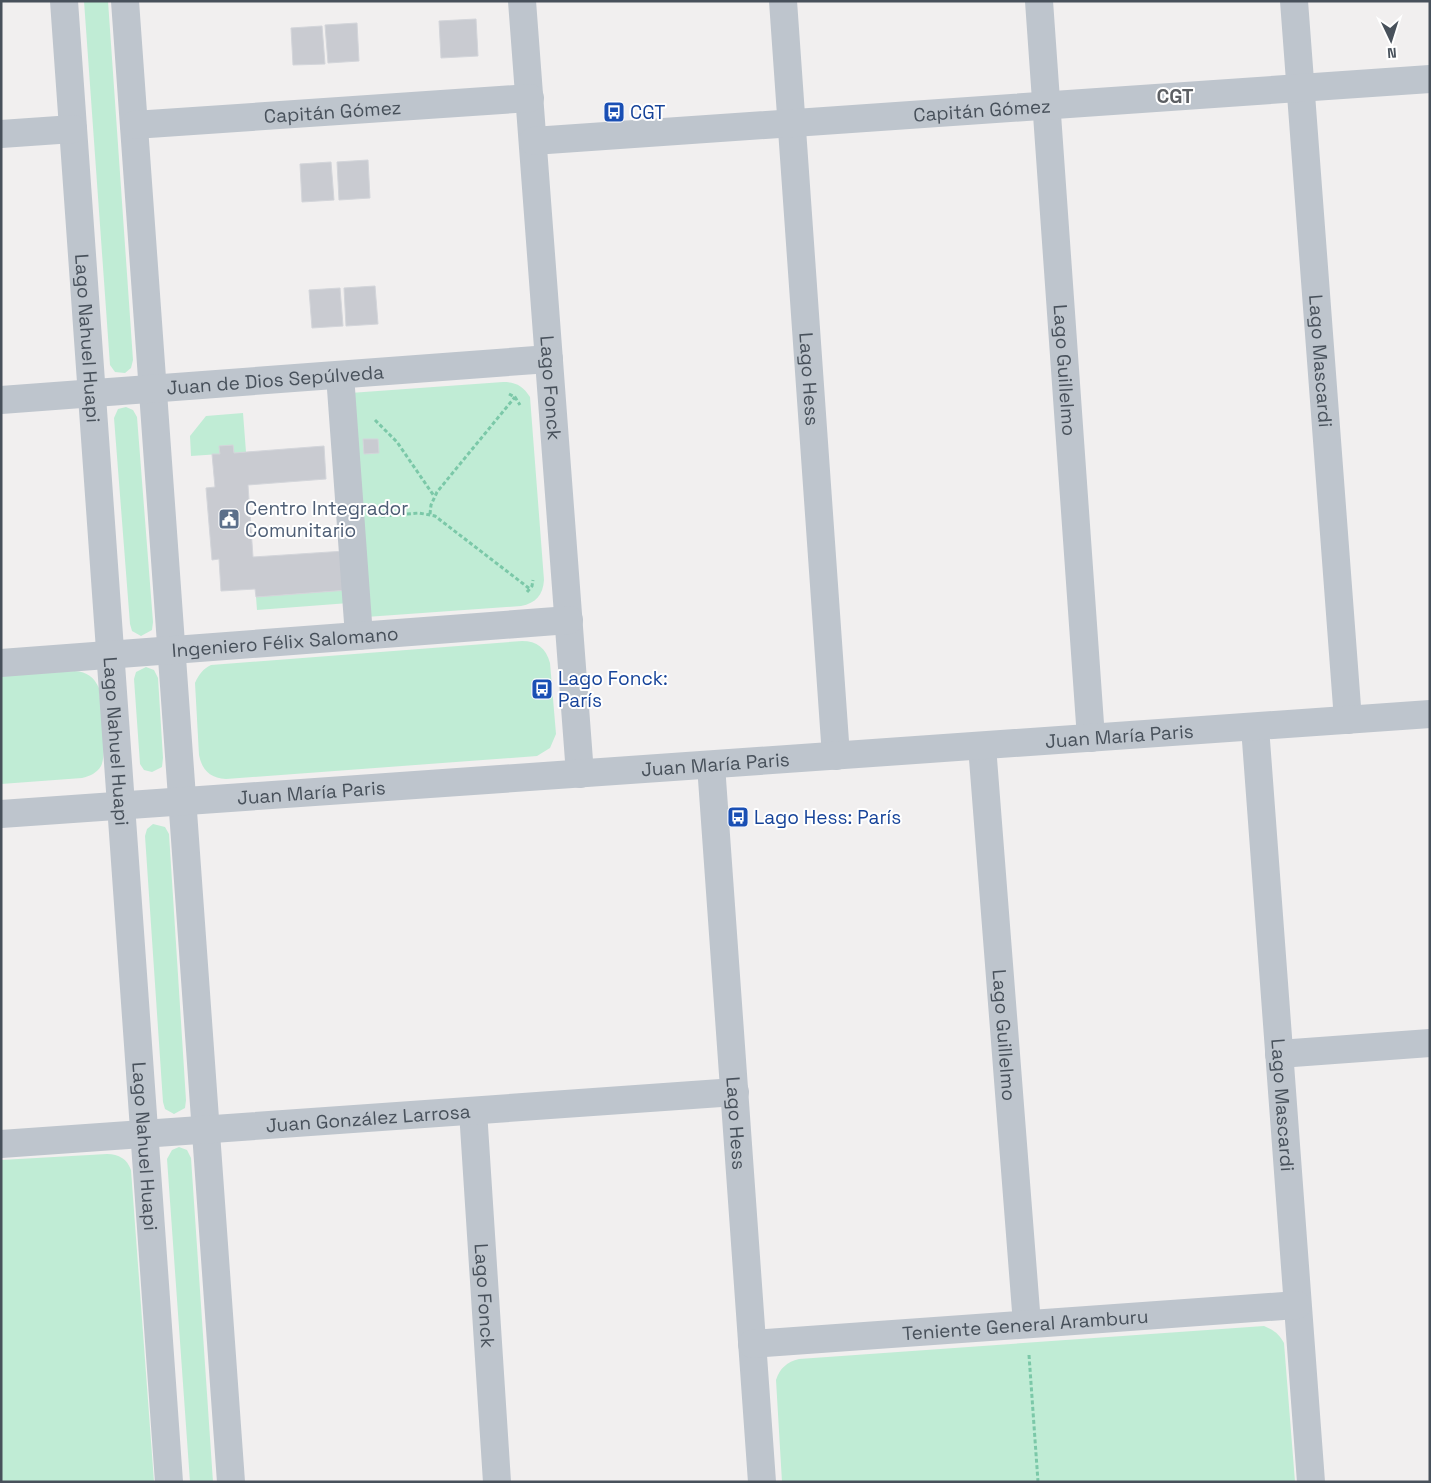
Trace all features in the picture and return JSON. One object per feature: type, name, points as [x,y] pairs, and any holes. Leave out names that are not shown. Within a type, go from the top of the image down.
[{"type":"street","name":"Lago Nahuel Huapi","points":[[64,1],[170,1482]]},
{"type":"street","points":[[125,1],[231,1482]]},
{"type":"street","name":"Lago Fonck","points":[[522,1],[580,774]]},
{"type":"street","name":"Lago Hess","points":[[783,1],[836,756]]},
{"type":"street","name":"Lago Guillelmo","points":[[1039,1],[1091,738]]},
{"type":"street","name":"Lago Mascardi","points":[[1294,1],[1348,720]]},
{"type":"street","name":"Capitán Gómez","points":[[533,141],[1430,79]]},
{"type":"street","name":"Capitán Gómez","points":[[134,125],[530,98]]},
{"type":"street","points":[[1,134],[73,129]]},
{"type":"street","name":"Juan de Dios Sepúlveda","points":[[1,400],[549,359]]},
{"type":"street","points":[[340,375],[359,636]]},
{"type":"street","name":"Ingeniero Félix Salomano","points":[[1,663],[569,620]]},
{"type":"street","name":"Juan María Paris","points":[[1,814],[1430,714]]},
{"type":"street","name":"Lago Mascardi","points":[[1254,727],[1310,1482]]},
{"type":"street","name":"Lago Guillelmo","points":[[982,746],[1027,1324]]},
{"type":"street","name":"Lago Hess","points":[[712,765],[762,1482]]},
{"type":"street","points":[[1279,1054],[1430,1043]]},
{"type":"street","name":"Juan González Larrosa","points":[[1,1144],[735,1092]]},
{"type":"street","name":"Lago Fonck","points":[[473,1110],[497,1482]]},
{"type":"street","name":"Teniente General Aramburu","points":[[752,1344],[1298,1305]]},
{"type":"path","points":[[502,393],[515,397],[520,408]]},
{"type":"path","points":[[430,514],[434,496],[515,397]]},
{"type":"path","points":[[370,415],[397,442],[434,496]]},
{"type":"path","points":[[374,516],[430,514],[439,518],[530,589]]},
{"type":"path","points":[[523,594],[530,589],[533,579]]},
{"type":"path","points":[[1027,1324],[1038,1482]]},
{"type":"green space","points":[[84,1],[108,1],[133,360],[131,368],[125,373],[115,372],[110,365]]},
{"type":"green space","points":[[503,382],[519,385],[530,397],[544,580],[538,598],[531,603],[521,606],[366,617],[350,393]]},
{"type":"green space","points":[[126,407],[133,410],[137,417],[153,622],[152,630],[141,636],[132,631],[130,624],[114,418],[118,409]]},
{"type":"green space","points":[[243,413],[246,452],[234,453],[233,445],[220,446],[220,454],[191,456],[190,436],[206,416]]},
{"type":"green space","points":[[348,590],[349,603],[257,610],[256,597]]},
{"type":"green space","points":[[522,641],[532,642],[540,646],[546,653],[550,663],[556,734],[550,748],[537,756],[226,779],[211,775],[200,760],[195,683],[202,672],[211,665]]},
{"type":"green space","points":[[146,667],[154,670],[158,678],[163,758],[162,767],[152,772],[144,770],[140,764],[134,679],[136,672]]},
{"type":"green space","points":[[75,671],[90,676],[99,688],[104,740],[101,766],[93,774],[82,778],[1,784],[1,676]]},
{"type":"green space","points":[[153,824],[165,827],[169,834],[186,1100],[185,1108],[174,1114],[165,1109],[163,1102],[145,836],[147,829]]},
{"type":"green space","points":[[179,1147],[187,1150],[191,1158],[213,1482],[190,1482],[167,1159],[172,1150]]},
{"type":"green space","points":[[107,1154],[122,1158],[131,1170],[154,1482],[1,1482],[1,1160]]},
{"type":"green space","points":[[1264,1326],[1276,1333],[1284,1343],[1295,1482],[782,1482],[776,1380],[782,1369],[795,1360]]},
{"type":"building","points":[[476,19],[478,56],[441,58],[439,21]]},
{"type":"building","points":[[357,23],[359,61],[328,63],[325,25]]},
{"type":"building","points":[[322,26],[325,64],[293,65],[291,28]]},
{"type":"building","points":[[368,160],[370,198],[339,200],[337,162]]},
{"type":"building","points":[[331,162],[334,200],[302,202],[300,164]]},
{"type":"building","points":[[375,286],[378,324],[346,326],[344,288]]},
{"type":"building","points":[[340,288],[343,326],[312,328],[309,290]]},
{"type":"building","points":[[363,439],[378,439],[379,453],[364,454]]},
{"type":"building","name":"Centro Integrador Comunitario","points":[[233,445],[234,453],[324,446],[326,479],[248,485],[253,557],[345,551],[348,590],[256,597],[255,589],[221,591],[219,559],[212,560],[206,488],[215,487],[212,454],[220,454],[219,446]]},
{"type":"place","name":"CGT","points":[[614,112]]},
{"type":"place","name":"Centro Integrador Comunitario","points":[[229,519]]},
{"type":"place","name":"Lago Fonck: París","points":[[542,689]]},
{"type":"place","name":"Lago Hess: París","points":[[738,817]]},
{"type":"district","name":"CGT","points":[[1175,96]]}]
